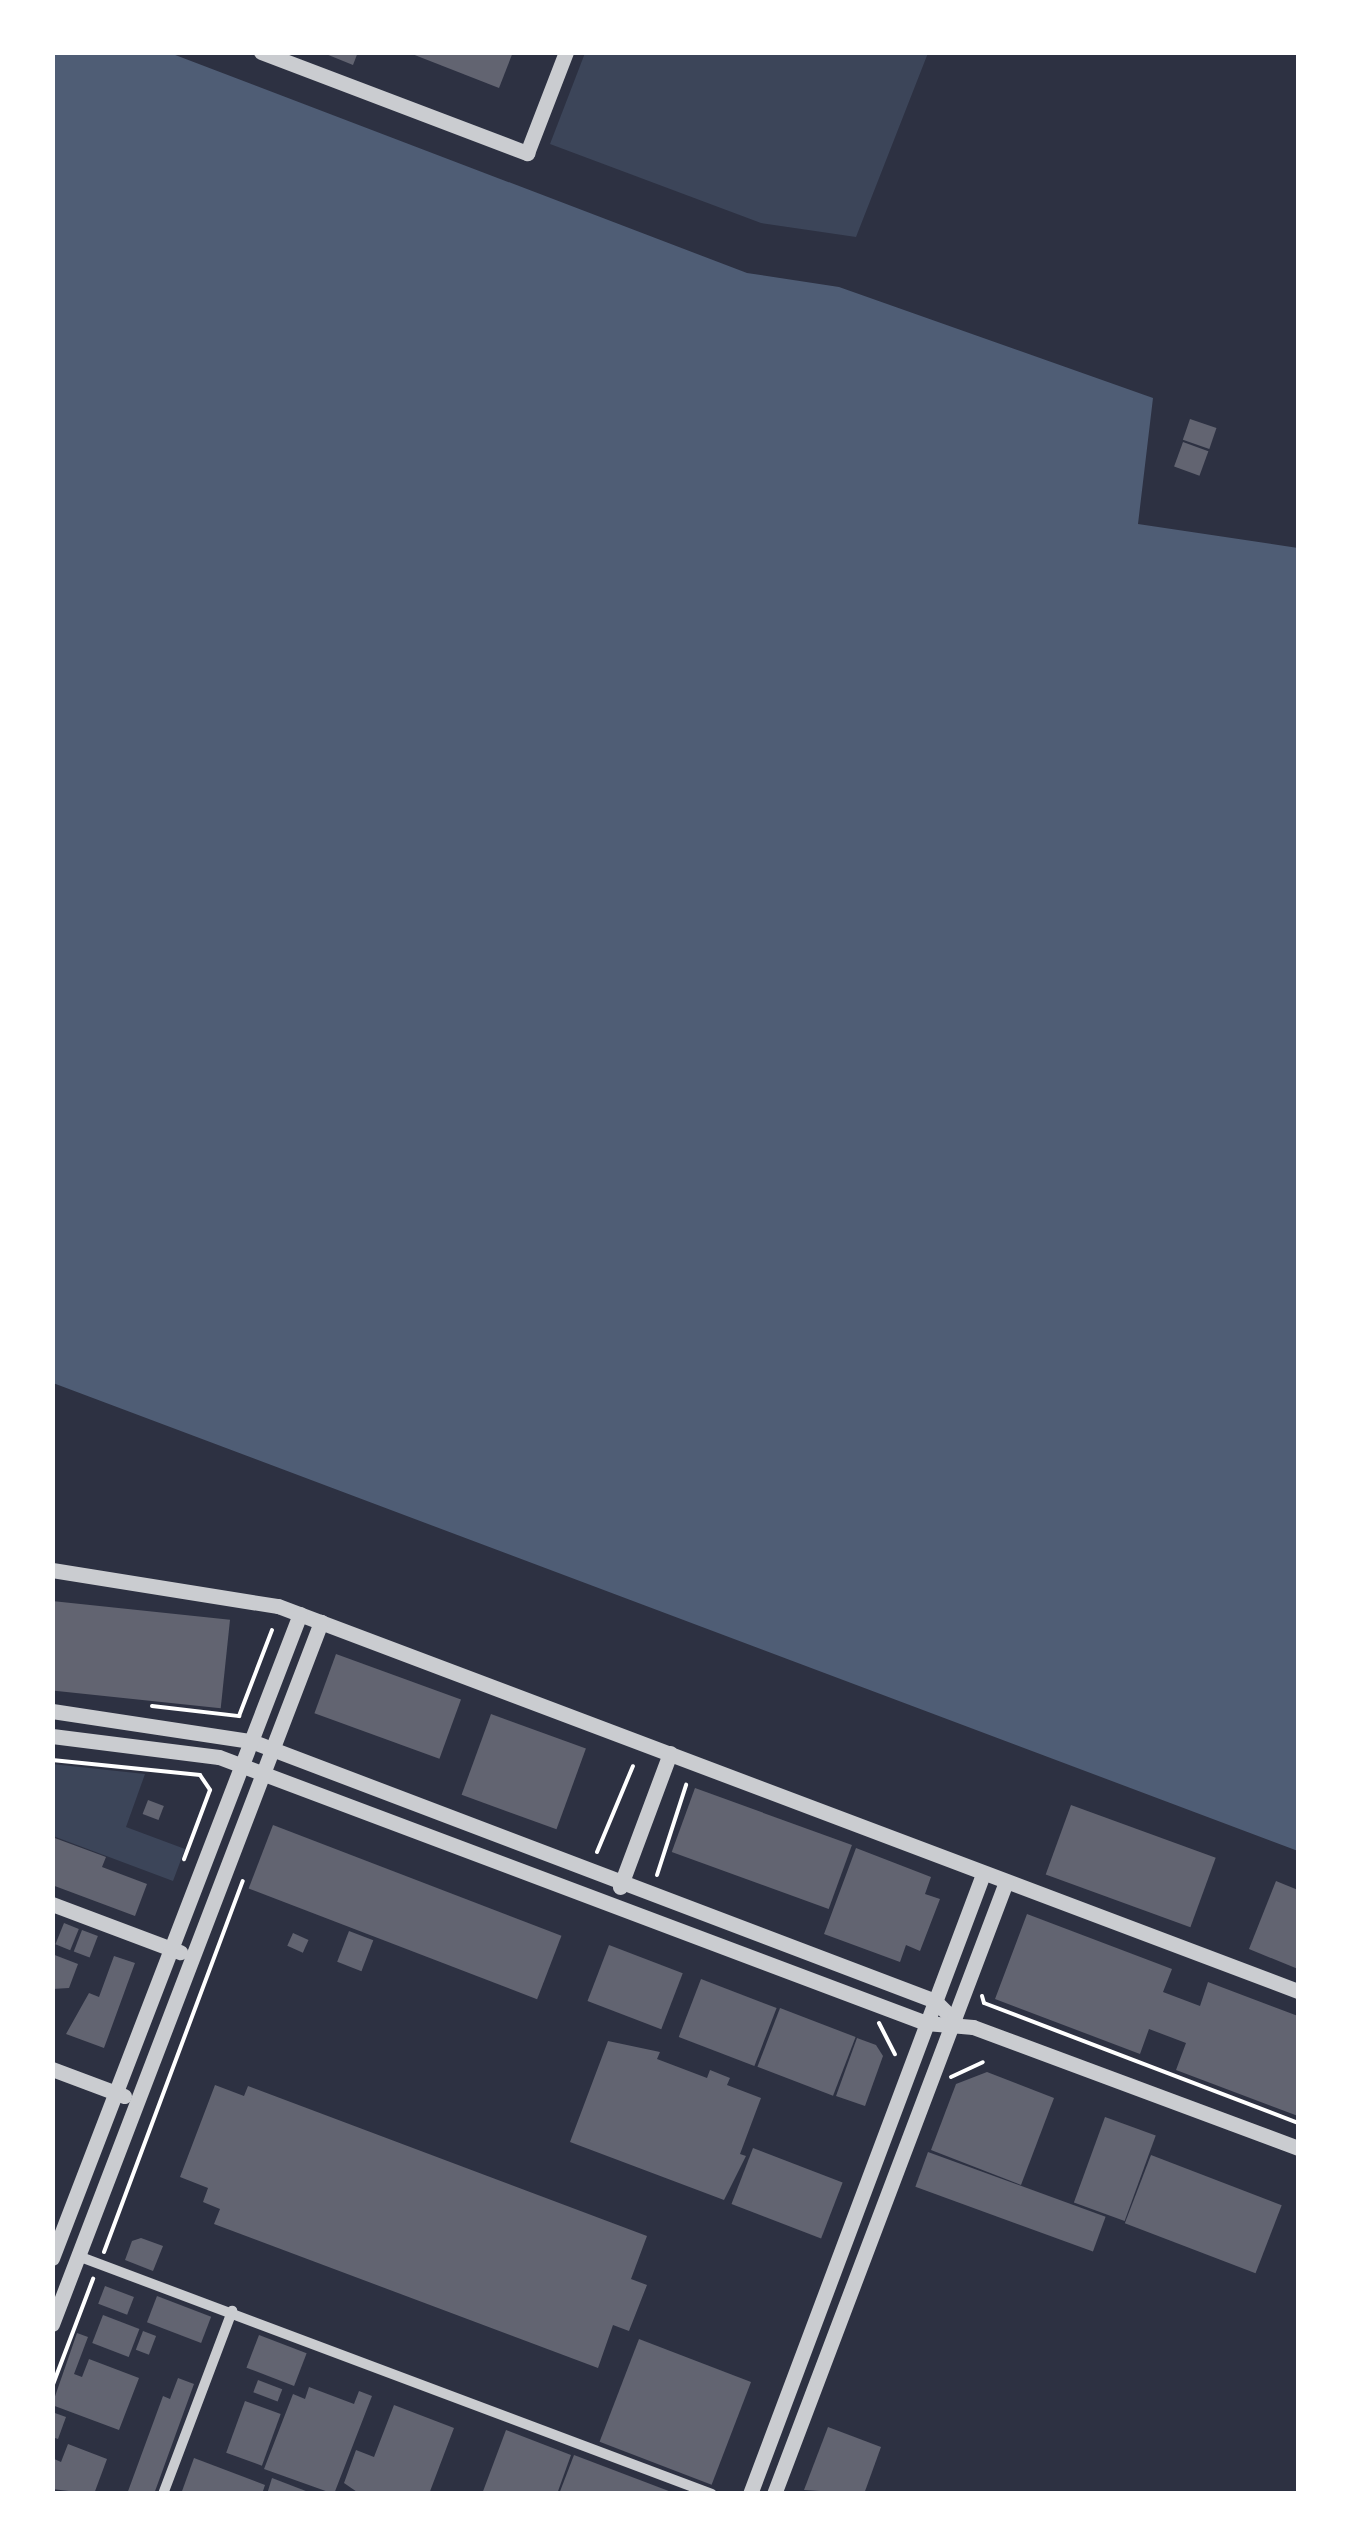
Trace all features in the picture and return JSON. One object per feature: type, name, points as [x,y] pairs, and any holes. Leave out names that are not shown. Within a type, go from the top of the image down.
[{"type":"street","points":[[261,52],[528,153],[566,52]]},
{"type":"street","points":[[52,1570],[300,1614],[1298,1991]]},
{"type":"street","points":[[300,1614],[54,2252],[100,2262],[712,2494]]},
{"type":"street","points":[[52,2324],[321,1622]]},
{"type":"street","points":[[52,1711],[251,1741],[272,1748],[935,2000],[954,2020],[1298,2148]]},
{"type":"street","points":[[52,1736],[202,1752],[242,1764],[926,2023],[954,2020]]},
{"type":"street","points":[[614,1905],[670,1753]]},
{"type":"street","points":[[750,2494],[983,1874]]},
{"type":"street","points":[[774,2494],[1006,1882]]},
{"type":"street","points":[[52,1904],[191,1956]]},
{"type":"street","points":[[52,2069],[137,2100]]},
{"type":"street","points":[[163,2494],[232,2311]]},
{"type":"path","points":[[146,1705],[239,1716],[272,1630]]},
{"type":"path","points":[[591,1853],[602,1852],[634,1766]]},
{"type":"path","points":[[662,1880],[654,1871],[686,1785]]},
{"type":"path","points":[[52,2387],[245,1876]]},
{"type":"path","points":[[988,1981],[984,2003],[1298,2123]]},
{"type":"path","points":[[860,2016],[878,2022],[897,2058]]},
{"type":"shaded area","points":[[585,52],[928,53],[856,237],[761,223],[550,144]]},
{"type":"shaded area","points":[[52,53],[170,53],[747,273],[839,287],[1153,398],[1138,524],[1298,548],[1298,1851],[53,1383]]},
{"type":"shaded area","points":[[52,1764],[145,1774],[126,1827],[185,1849],[173,1881],[53,1836]]},
{"type":"building","points":[[321,52],[358,52],[353,65]]},
{"type":"building","points":[[407,52],[513,52],[499,88]]},
{"type":"building","points":[[1190,419],[1216,428],[1209,449],[1183,440]]},
{"type":"building","points":[[1183,442],[1208,451],[1199,476],[1174,466]]},
{"type":"building","points":[[52,1601],[230,1620],[221,1708],[52,1690]]},
{"type":"building","points":[[336,1654],[461,1699],[439,1759],[314,1713]]},
{"type":"building","points":[[491,1714],[586,1749],[556,1829],[462,1795]]},
{"type":"building","points":[[695,1788],[852,1845],[829,1909],[672,1852]]},
{"type":"building","points":[[148,1800],[164,1806],[158,1820],[143,1814]]},
{"type":"building","points":[[1071,1805],[1216,1858],[1190,1927],[1046,1875]]},
{"type":"building","points":[[273,1825],[561,1936],[537,1999],[249,1888]]},
{"type":"building","points":[[52,1837],[106,1857],[102,1867],[147,1884],[135,1916],[52,1885]]},
{"type":"building","points":[[856,1848],[931,1877],[925,1894],[940,1899],[920,1951],[906,1945],[900,1962],[824,1934]]},
{"type":"building","points":[[1276,1881],[1298,1890],[1298,1969],[1249,1949]]},
{"type":"building","points":[[1027,1914],[1172,1969],[1163,1992],[1200,2006],[1208,1982],[1298,2016],[1298,2116],[1176,2070],[1186,2043],[1149,2029],[1140,2054],[995,1999]]},
{"type":"building","points":[[64,1923],[79,1929],[70,1950],[55,1944]]},
{"type":"building","points":[[82,1930],[98,1936],[90,1958],[74,1951]]},
{"type":"building","points":[[349,1931],[373,1940],[361,1971],[337,1962]]},
{"type":"building","points":[[293,1933],[309,1940],[303,1953],[287,1946]]},
{"type":"building","points":[[609,1945],[683,1973],[661,2029],[587,2001]]},
{"type":"building","points":[[52,1954],[78,1964],[69,1988],[52,1989]]},
{"type":"building","points":[[114,1956],[135,1963],[104,2048],[66,2034],[89,1993],[99,1997]]},
{"type":"building","points":[[701,1979],[777,2008],[754,2066],[679,2037]]},
{"type":"building","points":[[780,2008],[856,2037],[833,2096],[757,2067]]},
{"type":"building","points":[[857,2038],[876,2045],[883,2056],[865,2106],[836,2096]]},
{"type":"building","points":[[608,2041],[660,2052],[657,2059],[707,2078],[710,2070],[730,2078],[727,2085],[761,2098],[740,2154],[746,2156],[724,2200],[570,2142]]},
{"type":"building","points":[[987,2072],[1054,2098],[1021,2185],[931,2150],[956,2084]]},
{"type":"building","points":[[215,2085],[244,2096],[248,2086],[647,2236],[631,2279],[647,2285],[629,2331],[613,2325],[598,2368],[214,2224],[220,2209],[203,2202],[208,2188],[180,2177]]},
{"type":"building","points":[[1105,2117],[1156,2135],[1125,2221],[1074,2203]]},
{"type":"building","points":[[753,2148],[843,2182],[821,2238],[731,2204]]},
{"type":"building","points":[[928,2152],[1106,2217],[1093,2251],[915,2187]]},
{"type":"building","points":[[1151,2155],[1282,2205],[1256,2273],[1125,2223]]},
{"type":"building","points":[[141,2238],[163,2246],[153,2271],[125,2260],[132,2241]]},
{"type":"building","points":[[105,2286],[134,2297],[127,2315],[98,2304]]},
{"type":"building","points":[[157,2296],[211,2317],[201,2343],[147,2322]]},
{"type":"building","points":[[103,2315],[139,2329],[129,2357],[92,2343]]},
{"type":"building","points":[[143,2331],[156,2336],[149,2355],[136,2350]]},
{"type":"building","points":[[77,2333],[88,2337],[74,2374],[82,2377],[89,2359],[139,2378],[119,2430],[52,2405]]},
{"type":"building","points":[[259,2335],[307,2353],[294,2386],[246,2368]]},
{"type":"building","points":[[639,2339],[751,2382],[712,2485],[600,2442]]},
{"type":"building","points":[[178,2378],[194,2384],[154,2494],[127,2494],[163,2396],[170,2399]]},
{"type":"building","points":[[258,2380],[282,2389],[278,2401],[253,2392]]},
{"type":"building","points":[[309,2387],[354,2404],[359,2391],[372,2396],[334,2494],[264,2469],[293,2394],[305,2399]]},
{"type":"building","points":[[245,2401],[281,2414],[262,2466],[226,2453]]},
{"type":"building","points":[[394,2405],[454,2428],[429,2494],[360,2494],[344,2483],[356,2450],[374,2457]]},
{"type":"building","points":[[52,2412],[66,2417],[58,2439],[52,2437]]},
{"type":"building","points":[[828,2427],[881,2447],[864,2494],[804,2490]]},
{"type":"building","points":[[506,2430],[571,2455],[557,2494],[482,2494]]},
{"type":"building","points":[[68,2444],[107,2459],[94,2494],[52,2489],[52,2458],[61,2462]]},
{"type":"building","points":[[574,2455],[674,2493],[674,2494],[559,2494]]},
{"type":"building","points":[[194,2458],[265,2485],[262,2494],[181,2494]]},
{"type":"building","points":[[272,2478],[311,2493],[311,2494],[267,2494]]}]
